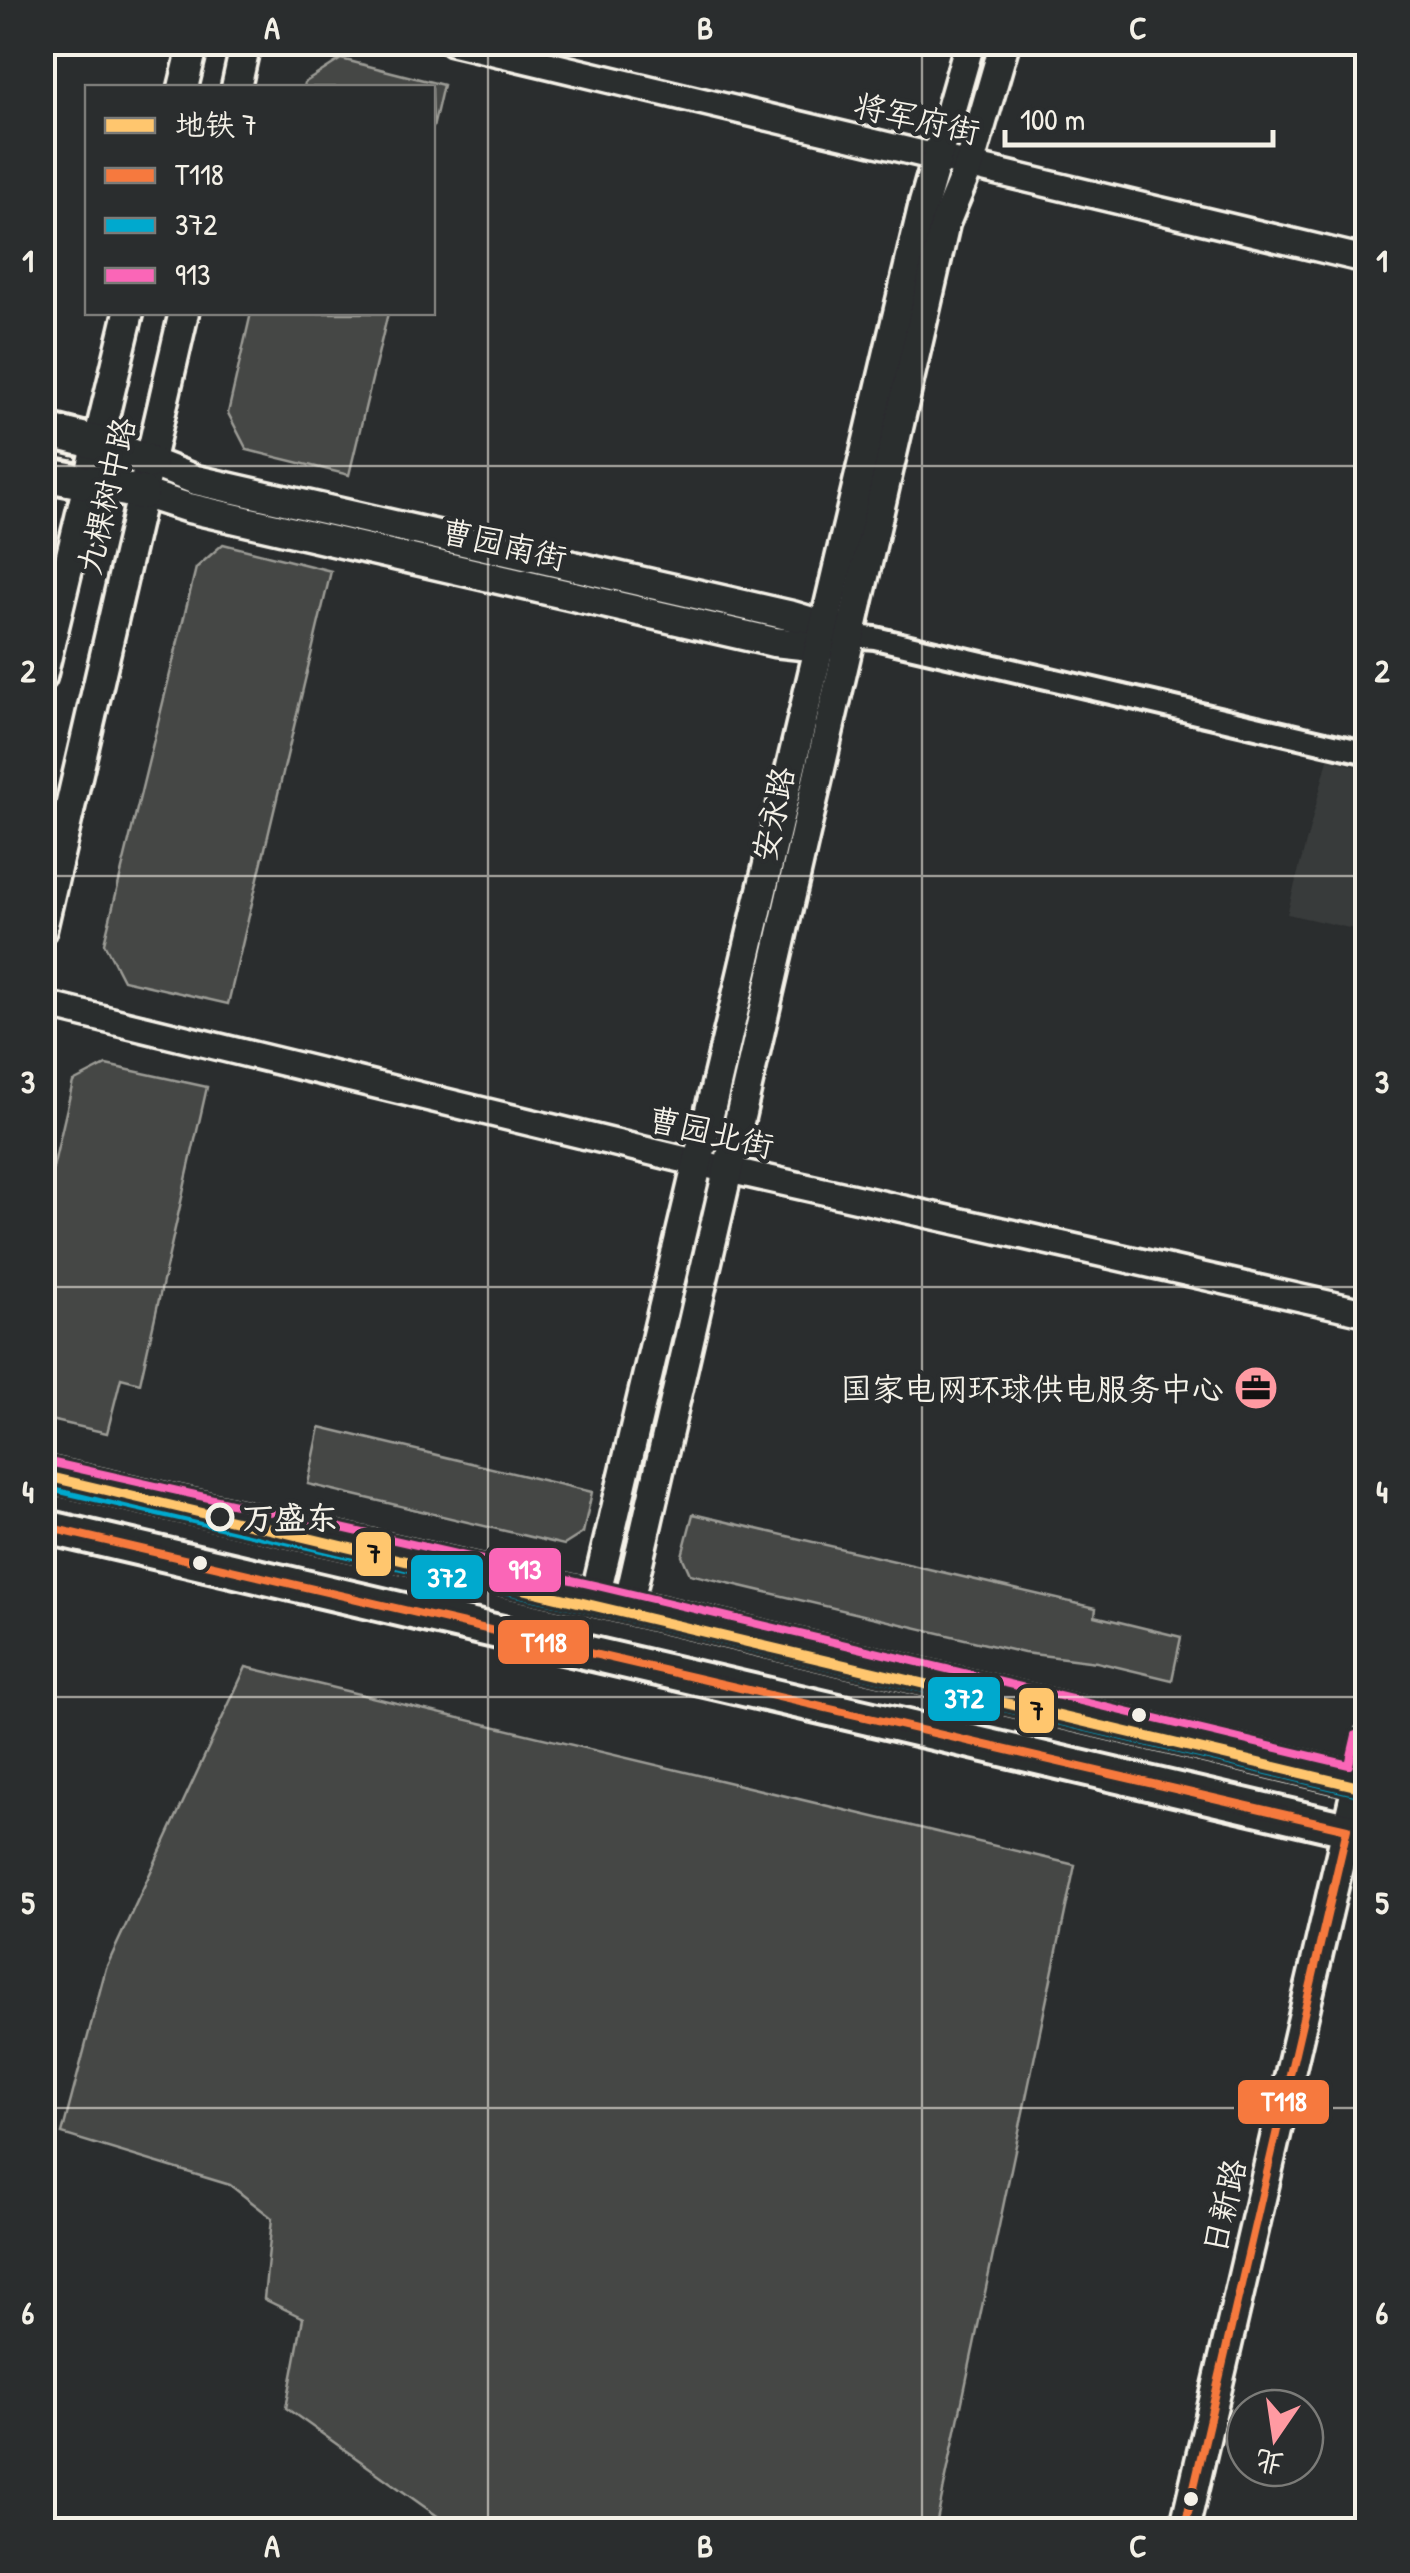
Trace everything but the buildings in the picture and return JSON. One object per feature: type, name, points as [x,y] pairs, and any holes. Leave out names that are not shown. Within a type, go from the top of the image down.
[{"type":"main road","points":[[184,85],[194,42]]},
{"type":"main road","points":[[237,85],[246,42]]},
{"type":"main road","name":"安永路","points":[[595,1598],[924,202],[970,42]]},
{"type":"main road","name":"安永路","points":[[628,1606],[945,224],[970,163],[1005,42]]},
{"type":"main road","name":"九棵树中路","points":[[42,677],[128,315]]},
{"type":"main road","name":"九棵树中路","points":[[42,929],[183,315]]},
{"type":"main road","points":[[42,429],[98,443],[146,478]]},
{"type":"main road","points":[[42,474],[88,483],[146,478]]},
{"type":"main road","name":"曹园南街","points":[[146,478],[196,480],[822,635],[852,636]]},
{"type":"main road","points":[[42,1473],[595,1598],[1362,1782]]},
{"type":"main road","points":[[42,1526],[1361,1829]]},
{"type":"main road","name":"日新路","points":[[1200,2530],[1361,1829],[1368,1738]]},
{"type":"main road","name":"日新路","points":[[1184,2530],[1361,1829]]},
{"type":"street","name":"将军府街","points":[[452,42],[1367,258]]},
{"type":"street","name":"曹园南街","points":[[852,636],[894,642],[1368,753]]},
{"type":"street","name":"曹园北街","points":[[42,1004],[698,1164],[1368,1313]]},
{"type":"shaded area","points":[[341,59],[443,85],[435,119],[435,85],[304,83]]},
{"type":"shaded area","points":[[251,315],[388,315],[349,475],[247,450],[228,413]]},
{"type":"shaded area","points":[[223,544],[331,571],[228,1004],[123,980],[104,943],[196,568]]},
{"type":"shaded area","points":[[1328,759],[1367,769],[1367,932],[1287,914]]},
{"type":"shaded area","points":[[106,1065],[207,1087],[140,1383],[121,1378],[107,1433],[42,1418],[43,1211],[73,1082]]},
{"type":"shaded area","points":[[320,1427],[592,1492],[583,1533],[564,1545],[308,1484]]},
{"type":"shaded area","points":[[693,1514],[1096,1608],[1095,1616],[1181,1637],[1172,1680],[1097,1662],[1024,1653],[690,1574],[682,1556]]},
{"type":"shaded area","points":[[246,1667],[1075,1865],[935,2530],[457,2530],[286,2408],[303,2318],[264,2299],[272,2218],[230,2185],[62,2134],[106,1968]]},
{"type":"metro line","name":"7","points":[[42,1475],[1368,1789]]},
{"type":"transit line","name":"913","points":[[45,1461],[598,1586],[1349,1765],[1356,1735]]},
{"type":"transit line","name":"372","points":[[42,1486],[592,1610],[1355,1792],[1368,1788]]},
{"type":"transit line","name":"T118","points":[[42,1526],[1347,1829],[1184,2530]]},
{"type":"place","name":"国家电网环球供电服务中心","points":[[1256,1388]]},
{"type":"place","name":"万盛东","points":[[220,1517]]}]
